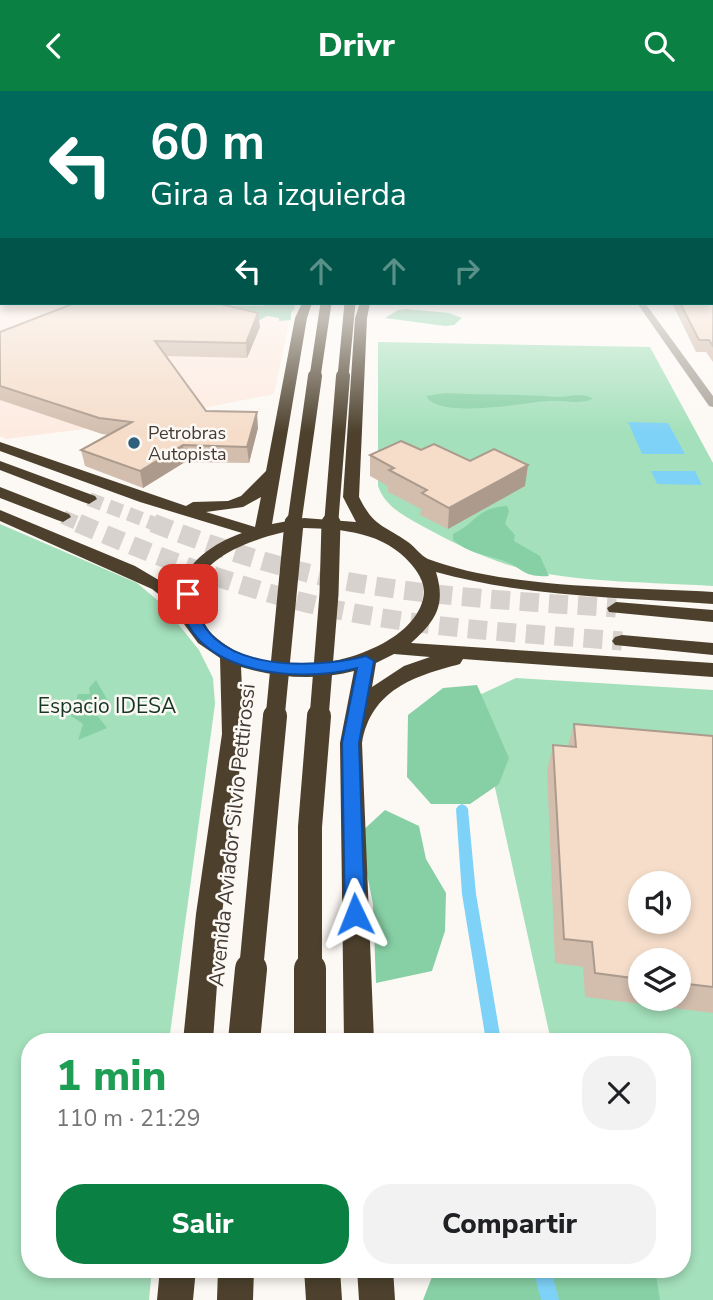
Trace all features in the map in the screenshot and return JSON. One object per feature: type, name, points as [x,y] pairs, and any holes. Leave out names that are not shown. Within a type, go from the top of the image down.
[{"type":"highway","points":[[259,531],[300,320]]},
{"type":"highway","name":"Avenida Aviador Silvio Pettirossi","points":[[245,1033],[263,822],[296,503],[323,320]]},
{"type":"highway","points":[[310,1033],[310,827],[329,594],[332,502],[348,320]]},
{"type":"highway","points":[[361,320],[351,498],[363,521],[410,552],[420,562],[429,578],[431,597],[427,615],[414,633],[394,648],[366,661],[340,668],[300,671],[254,664],[230,655],[209,642],[195,625],[188,608],[191,581],[199,569],[222,548],[259,531],[283,525],[324,523],[355,527],[383,536]]},
{"type":"highway","points":[[0,446],[170,506],[259,531]]},
{"type":"highway","points":[[0,465],[89,499]]},
{"type":"highway","points":[[170,506],[230,506],[248,500],[262,489],[271,473]]},
{"type":"highway","points":[[0,492],[63,517]]},
{"type":"highway","points":[[0,515],[139,575],[159,585],[188,608]]},
{"type":"highway","points":[[420,562],[474,577],[713,598]]},
{"type":"highway","points":[[616,608],[713,616]]},
{"type":"highway","points":[[622,641],[713,649]]},
{"type":"highway","points":[[394,648],[713,670]]},
{"type":"highway","points":[[199,1033],[209,914],[233,734],[230,655]]},
{"type":"highway","points":[[351,743],[361,714],[382,690],[409,671],[441,660],[499,655]]},
{"type":"highway","points":[[359,1033],[351,743],[366,661]]},
{"type":"highway","points":[[175,1300],[177,1278]]},
{"type":"highway","points":[[235,1300],[236,1278]]},
{"type":"highway","points":[[323,1278],[324,1300]]},
{"type":"highway","points":[[376,1278],[377,1300]]},
{"type":"street","points":[[654,320],[713,404]]},
{"type":"shaded area","points":[[0,320],[289,320],[274,394],[123,424],[6,439],[0,436]]},
{"type":"green space","points":[[403,320],[459,320],[454,325]]},
{"type":"green space","points":[[378,342],[650,347],[713,463],[713,586],[596,580],[527,570],[461,546],[397,511],[381,494],[378,486]]},
{"type":"green space","points":[[445,393],[555,397],[579,395],[593,399],[582,402],[549,401],[465,408],[434,403],[426,396]]},
{"type":"green space","points":[[507,506],[509,511],[505,524],[515,535],[514,541],[540,556],[549,576],[527,573],[508,562],[470,550],[453,540],[453,534],[483,513]]},
{"type":"green space","name":"Espacio IDESA","points":[[0,524],[137,583],[162,604],[199,650],[213,678],[215,704],[170,1033],[21,1033],[21,1278],[151,1278],[149,1300],[0,1300]]},
{"type":"green space","points":[[516,678],[713,690],[713,1300],[615,1300],[609,1278],[691,1278],[691,1033],[549,1033],[475,697]]},
{"type":"green space","points":[[96,680],[108,701],[97,715],[107,728],[78,740],[83,724],[71,716],[78,694],[90,694],[89,688]]},
{"type":"green space","points":[[477,685],[509,758],[499,784],[470,804],[431,804],[407,777],[408,715],[443,688]]},
{"type":"green space","points":[[385,810],[419,826],[426,859],[446,893],[445,931],[432,971],[376,983],[373,904],[359,834]]},
{"type":"green space","points":[[432,1278],[656,1278],[660,1300],[423,1300]]},
{"type":"water","points":[[628,422],[668,423],[685,454],[642,454]]},
{"type":"water","points":[[651,471],[695,471],[702,485],[657,484]]},
{"type":"building","points":[[30,320],[255,320],[246,343],[155,341],[206,411],[257,412],[247,447],[183,445],[140,471],[81,450],[132,422],[99,418],[0,386],[0,332]]},
{"type":"building","points":[[689,320],[713,320],[713,346],[709,340],[699,340]]},
{"type":"building","points":[[401,441],[421,450],[434,444],[470,461],[494,449],[528,465],[449,508],[422,493],[427,490],[389,470],[394,468],[370,455]]},
{"type":"building","points":[[574,724],[713,736],[713,987],[691,984],[691,948],[628,948],[628,977],[595,973],[592,942],[564,939],[553,745],[576,747]]},
{"type":"waterway","points":[[462,809],[469,894],[493,1033]]},
{"type":"waterway","points":[[544,1278],[550,1300]]},
{"type":"tunnel","points":[[89,499],[158,525]]},
{"type":"tunnel","points":[[63,517],[82,525]]},
{"type":"tunnel","points":[[78,523],[195,569],[254,589],[315,605],[429,624],[622,641]]},
{"type":"tunnel","points":[[153,523],[259,560],[361,584],[470,597],[616,608]]},
{"type":"place","name":"Petrobras Autopista","points":[[134,443]]},
{"type":"route","points":[[188,594],[188,608],[195,625],[209,642],[230,655],[281,670],[340,668],[366,661],[351,743],[355,914]]}]
